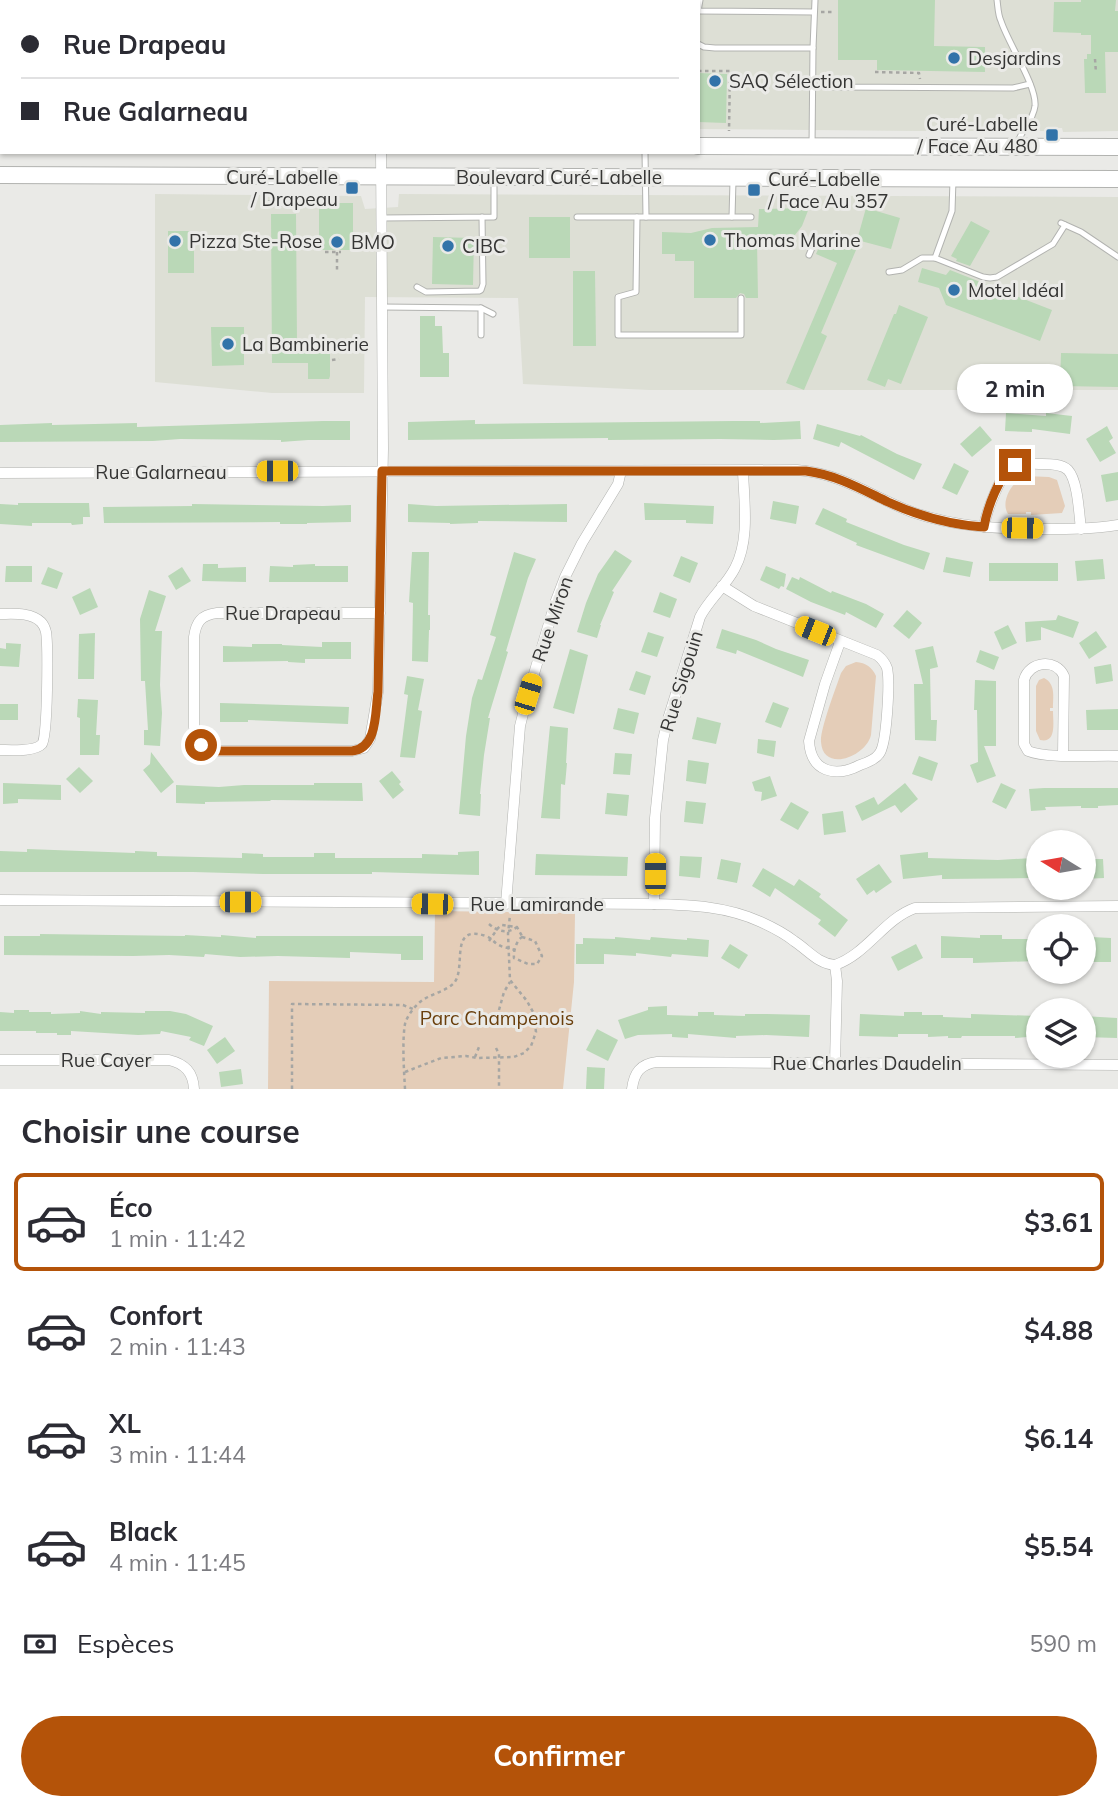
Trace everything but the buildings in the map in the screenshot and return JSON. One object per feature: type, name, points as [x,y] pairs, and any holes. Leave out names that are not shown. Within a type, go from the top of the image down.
[{"type":"main road","points":[[700,146],[1118,147]]},
{"type":"main road","name":"Boulevard Curé-Labelle","points":[[0,175],[1118,179]]},
{"type":"street","name":"Rue Drapeau","points":[[380,154],[382,471],[380,613],[378,692],[372,733],[364,748],[352,751],[219,751],[209,750],[198,742],[194,727],[194,637],[196,626],[203,617],[217,613],[380,613]]},
{"type":"street","points":[[984,527],[989,504],[1009,470],[1020,464],[1045,464],[1063,467],[1070,472],[1081,528]]},
{"type":"street","name":"Rue Galarneau","points":[[0,473],[797,470],[832,475],[912,512],[951,523],[984,527],[1081,528],[1118,525]]},
{"type":"street","name":"Rue Miron","points":[[506,904],[520,726],[528,694],[565,576],[620,482],[621,471]]},
{"type":"street","name":"Rue Sigouin","points":[[654,905],[655,818],[663,740],[700,617],[735,569],[742,548],[744,471]]},
{"type":"street","points":[[722,586],[754,606],[882,658],[887,668],[888,680],[885,733],[881,752],[852,770],[840,773],[820,766],[812,755],[809,741],[840,642]]},
{"type":"street","points":[[0,614],[29,616],[41,622],[46,635],[46,728],[43,744],[35,748],[0,750]]},
{"type":"street","points":[[1063,755],[1064,677],[1057,667],[1036,666],[1026,673],[1024,680],[1024,744],[1028,751],[1063,755],[1118,756]]},
{"type":"street","name":"Rue Lamirande","points":[[0,900],[710,907],[741,914],[762,923],[786,935],[822,962],[835,965]]},
{"type":"street","points":[[835,1063],[835,965],[853,955],[902,913],[915,908],[1118,906]]},
{"type":"street","name":"Rue Cayer","points":[[0,1060],[169,1060],[188,1069],[193,1078],[194,1089]]},
{"type":"street","name":"Rue Charles Daudelin","points":[[632,1089],[639,1069],[652,1062],[1118,1065]]},
{"type":"lane","points":[[812,146],[815,0]]},
{"type":"lane","points":[[996,0],[1000,19],[1035,97],[1035,108],[1030,122],[1018,139],[1017,147]]},
{"type":"lane","points":[[700,11],[814,12]]},
{"type":"lane","points":[[700,45],[715,48],[813,48]]},
{"type":"lane","points":[[813,86],[1013,88],[1030,85]]},
{"type":"lane","points":[[645,154],[646,217]]},
{"type":"lane","points":[[382,218],[494,217],[494,177]]},
{"type":"lane","points":[[732,217],[733,177]]},
{"type":"lane","points":[[935,258],[952,211],[953,178]]},
{"type":"lane","points":[[264,204],[290,203]]},
{"type":"lane","points":[[417,287],[426,292],[481,290],[482,217]]},
{"type":"lane","points":[[577,217],[751,217]]},
{"type":"lane","points":[[637,217],[636,292],[618,297],[618,335],[741,335],[741,298]]},
{"type":"lane","points":[[889,272],[902,270],[922,258],[935,258],[983,277],[994,278],[1048,248],[1057,240],[1063,224],[1081,232],[1118,257]]},
{"type":"lane","points":[[809,255],[812,248]]},
{"type":"lane","points":[[382,307],[481,308],[493,314]]},
{"type":"lane","points":[[481,308],[481,335]]},
{"type":"path","points":[[1095,59],[1096,73]]},
{"type":"path","points":[[700,71],[730,71],[729,134]]},
{"type":"path","points":[[875,72],[919,73],[920,79]]},
{"type":"path","points":[[730,76],[748,76]]},
{"type":"path","points":[[325,252],[339,252],[337,271]]},
{"type":"path","points":[[332,360],[339,359]]},
{"type":"path","points":[[510,918],[509,948],[512,959]]},
{"type":"path","points":[[489,924],[497,930],[509,932],[517,927]]},
{"type":"path","points":[[490,940],[502,925],[517,927]]},
{"type":"path","points":[[512,959],[531,965],[541,960],[541,953],[535,942],[522,938],[517,927]]},
{"type":"path","points":[[405,1089],[405,1024],[423,1000],[456,981],[461,944],[467,937],[475,934],[514,950]]},
{"type":"path","points":[[499,1010],[510,982],[514,950],[522,938]]},
{"type":"path","points":[[405,1072],[441,1058],[499,1058],[524,1053],[531,1046],[536,1032],[531,1006],[510,982]]},
{"type":"path","points":[[292,1089],[292,1004],[403,1005],[414,1009]]},
{"type":"path","points":[[475,1057],[479,1047]]},
{"type":"path","points":[[496,1048],[499,1058],[499,1089]]},
{"type":"shaded area","points":[[700,0],[1118,0],[1118,131],[1063,132],[1062,128],[1051,128],[1049,131],[700,129]]},
{"type":"shaded area","points":[[155,194],[361,196],[365,209],[398,207],[399,194],[1118,197],[1118,390],[649,390],[523,384],[518,298],[365,297],[364,393],[272,393],[155,382]]},
{"type":"green space","points":[[1025,476],[1057,480],[1065,506],[1062,513],[1008,514],[1006,498],[1016,482]]},
{"type":"green space","points":[[856,662],[868,666],[876,676],[871,735],[867,743],[854,755],[836,759],[824,752],[821,736],[841,673],[846,666]]},
{"type":"green space","points":[[1044,678],[1052,687],[1053,708],[1050,708],[1050,711],[1053,711],[1053,731],[1049,739],[1040,740],[1036,731],[1036,686],[1039,680]]},
{"type":"green space","name":"Parc Champenois","points":[[435,911],[575,913],[574,982],[563,1089],[268,1089],[269,981],[434,982]]},
{"type":"place","name":"Desjardins","points":[[954,58]]},
{"type":"place","name":"SAQ Sélection","points":[[715,81]]},
{"type":"place","name":"Curé-Labelle / Face Au 480","points":[[1052,135]]},
{"type":"place","name":"Curé-Labelle / Drapeau","points":[[352,188]]},
{"type":"place","name":"Curé-Labelle / Face Au 357","points":[[754,190]]},
{"type":"place","name":"Thomas Marine","points":[[710,240]]},
{"type":"place","name":"Pizza Ste-Rose","points":[[175,241]]},
{"type":"place","name":"BMO","points":[[337,242]]},
{"type":"place","name":"CIBC","points":[[448,246]]},
{"type":"place","name":"Motel Idéal","points":[[954,290]]},
{"type":"place","name":"La Bambinerie","points":[[228,344]]},
{"type":"route","points":[[201,745],[209,750],[219,751],[352,751],[362,750],[368,743],[378,692],[382,471],[818,472],[832,475],[920,514],[960,525],[984,527],[989,504],[1006,473],[1015,465]]}]
